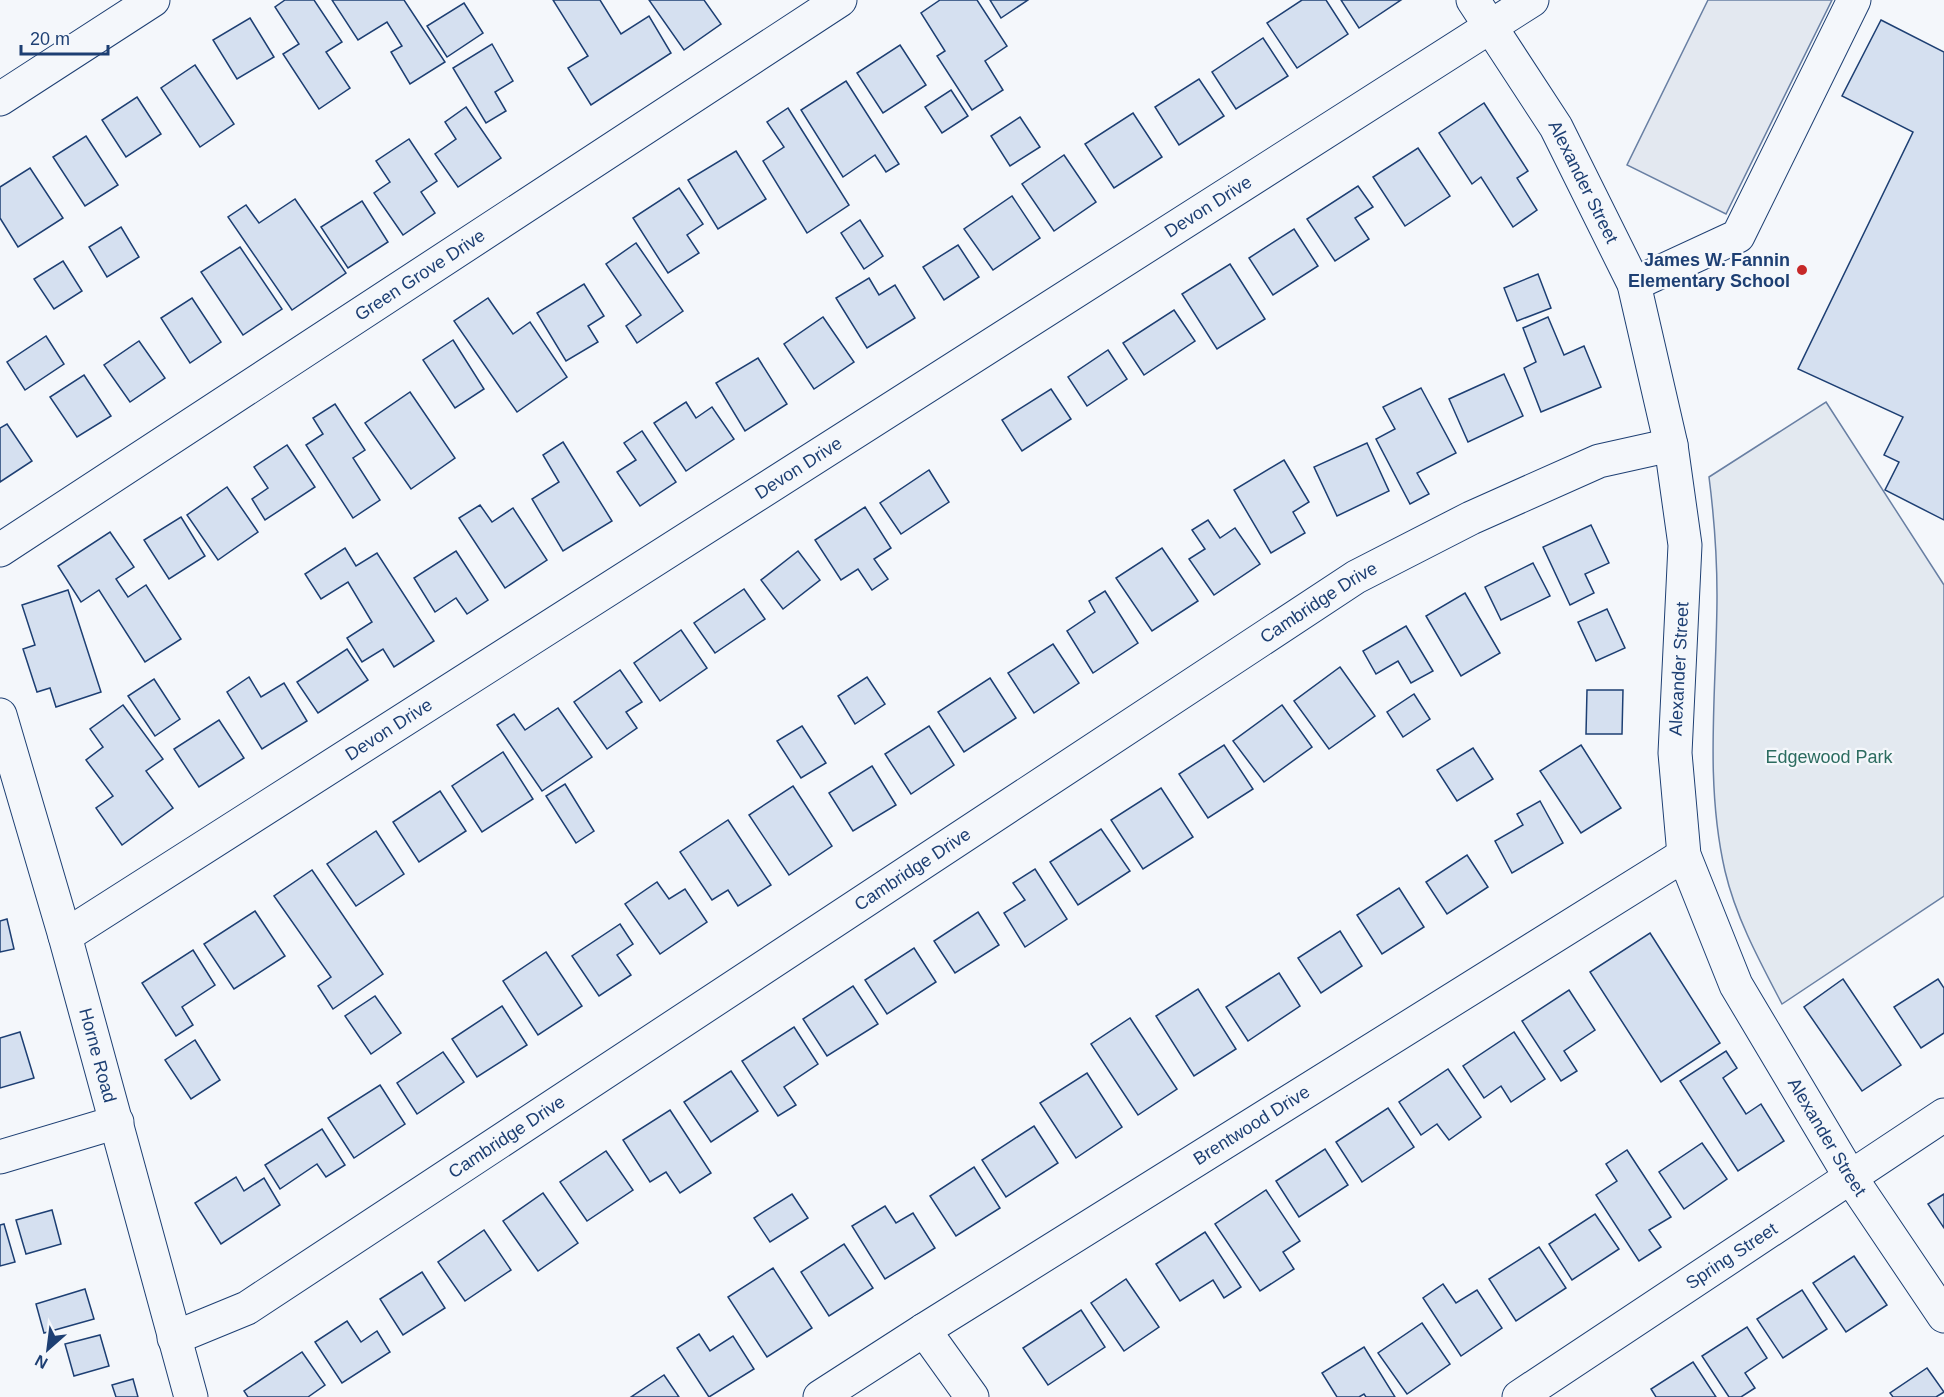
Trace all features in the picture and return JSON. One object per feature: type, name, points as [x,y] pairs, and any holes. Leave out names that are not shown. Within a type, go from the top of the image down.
[{"type":"street","points":[[0,99],[153,0]]},
{"type":"street","name":"Green Grove Drive","points":[[0,550],[839,0]]},
{"type":"street","name":"Alexander Street","points":[[1473,0],[1556,127],[1634,284],[1671,446],[1685,545],[1675,753],[1683,855],[1736,985],[1851,1178],[1944,1316]]},
{"type":"street","name":"Devon Drive","points":[[65,936],[1532,0]]},
{"type":"street","points":[[1634,284],[1738,236],[1854,0]]},
{"type":"street","name":"Cambridge Drive","points":[[174,1338],[247,1308],[1356,577],[1471,518],[1599,461],[1671,446]]},
{"type":"street","name":"Horne Road","points":[[0,715],[4,751],[65,936],[191,1397]]},
{"type":"street","name":"Brentwood Drive","points":[[820,1397],[1683,855]]},
{"type":"street","name":"Spring Street","points":[[1519,1397],[1944,1115]]},
{"type":"street","points":[[0,1157],[117,1122]]},
{"type":"street","points":[[924,1330],[972,1397]]},
{"type":"green space","name":"Edgewood Park","points":[[1826,402],[1944,585],[1944,896],[1782,1004],[1735,906],[1725,871],[1719,837],[1713,768],[1717,580],[1709,477]]},
{"type":"shaded area","points":[[1708,0],[1832,0],[1726,214],[1627,165]]},
{"type":"building","points":[[285,0],[314,0],[342,42],[326,52],[350,88],[319,109],[283,54],[299,44],[275,7]]},
{"type":"building","points":[[332,0],[404,0],[445,62],[410,84],[391,52],[402,46],[387,22],[358,40]]},
{"type":"building","points":[[553,0],[600,0],[621,34],[649,16],[671,53],[591,105],[568,68],[588,56]]},
{"type":"building","points":[[649,0],[704,0],[721,24],[684,50]]},
{"type":"building","points":[[940,0],[977,0],[1007,46],[985,61],[1003,90],[972,110],[937,56],[945,51],[921,13]]},
{"type":"building","points":[[990,0],[1028,0],[1001,18]]},
{"type":"building","points":[[1302,0],[1326,0],[1348,34],[1297,68],[1267,23]]},
{"type":"building","points":[[1341,0],[1401,0],[1359,28]]},
{"type":"building","points":[[464,3],[483,33],[447,57],[427,26]]},
{"type":"building","points":[[250,18],[274,57],[237,79],[213,40]]},
{"type":"building","points":[[1881,20],[1944,52],[1944,520],[1885,490],[1899,462],[1884,455],[1903,417],[1798,369],[1913,132],[1842,96]]},
{"type":"building","points":[[1263,38],[1288,76],[1236,109],[1212,72]]},
{"type":"building","points":[[492,44],[513,81],[495,92],[506,111],[486,123],[453,68]]},
{"type":"building","points":[[900,45],[926,85],[883,113],[857,73]]},
{"type":"building","points":[[195,65],[234,124],[200,147],[161,88]]},
{"type":"building","points":[[1199,79],[1224,116],[1179,145],[1155,107]]},
{"type":"building","points":[[846,81],[899,164],[886,172],[875,155],[843,177],[801,110]]},
{"type":"building","points":[[951,90],[968,116],[942,133],[925,107]]},
{"type":"building","points":[[137,97],[161,134],[126,157],[102,120]]},
{"type":"building","points":[[1484,103],[1528,171],[1517,178],[1537,210],[1513,227],[1481,177],[1472,184],[1439,133]]},
{"type":"building","points":[[466,107],[501,158],[458,187],[435,154],[456,139],[445,122]]},
{"type":"building","points":[[788,108],[849,205],[807,233],[763,161],[784,147],[767,122]]},
{"type":"building","points":[[1133,113],[1162,157],[1114,188],[1085,144]]},
{"type":"building","points":[[1020,117],[1040,147],[1010,166],[991,136]]},
{"type":"building","points":[[86,136],[118,185],[85,206],[53,157]]},
{"type":"building","points":[[409,139],[437,181],[421,192],[435,213],[403,235],[374,193],[390,182],[376,161]]},
{"type":"building","points":[[1418,148],[1450,196],[1405,226],[1373,177]]},
{"type":"building","points":[[736,151],[766,199],[718,229],[688,180]]},
{"type":"building","points":[[1064,155],[1096,202],[1054,231],[1022,184]]},
{"type":"building","points":[[30,168],[63,218],[18,247],[0,218],[0,187]]},
{"type":"building","points":[[1358,186],[1373,207],[1355,218],[1369,239],[1335,261],[1307,219]]},
{"type":"building","points":[[679,188],[703,224],[687,235],[699,253],[668,273],[633,218]]},
{"type":"building","points":[[1012,196],[1040,238],[993,270],[964,229]]},
{"type":"building","points":[[295,199],[346,273],[292,310],[228,217],[246,205],[259,223]]},
{"type":"building","points":[[362,201],[388,242],[348,268],[321,227]]},
{"type":"building","points":[[860,220],[883,256],[864,269],[841,233]]},
{"type":"building","points":[[121,227],[139,257],[107,277],[89,247]]},
{"type":"building","points":[[1294,229],[1318,266],[1273,295],[1249,258]]},
{"type":"building","points":[[636,243],[683,311],[637,343],[626,326],[641,315],[606,264]]},
{"type":"building","points":[[958,245],[979,277],[944,300],[923,267]]},
{"type":"building","points":[[240,247],[282,309],[243,335],[201,272]]},
{"type":"building","points":[[63,261],[82,291],[54,309],[34,279]]},
{"type":"building","points":[[1230,264],[1265,319],[1217,349],[1182,294]]},
{"type":"building","points":[[1538,274],[1551,308],[1517,321],[1504,288]]},
{"type":"building","points":[[869,278],[879,295],[895,285],[915,318],[867,348],[836,298]]},
{"type":"building","points":[[584,284],[604,316],[588,326],[598,342],[566,361],[537,313]]},
{"type":"building","points":[[192,298],[221,342],[190,363],[161,318]]},
{"type":"building","points":[[488,298],[513,334],[530,322],[567,377],[517,412],[454,321]]},
{"type":"building","points":[[1174,310],[1195,341],[1144,375],[1123,343]]},
{"type":"building","points":[[823,317],[854,362],[814,389],[784,344]]},
{"type":"building","points":[[1548,317],[1564,355],[1584,346],[1601,387],[1541,412],[1524,368],[1536,362],[1523,328]]},
{"type":"building","points":[[46,336],[64,364],[25,390],[7,362]]},
{"type":"building","points":[[453,340],[484,389],[455,408],[423,360]]},
{"type":"building","points":[[139,341],[165,378],[130,402],[104,365]]},
{"type":"building","points":[[1108,350],[1127,379],[1087,406],[1068,377]]},
{"type":"building","points":[[758,358],[787,404],[745,431],[716,383]]},
{"type":"building","points":[[1504,374],[1523,416],[1468,442],[1449,399]]},
{"type":"building","points":[[84,375],[111,416],[77,437],[50,397]]},
{"type":"building","points":[[1421,388],[1456,453],[1417,473],[1429,494],[1410,504],[1376,439],[1395,429],[1383,407]]},
{"type":"building","points":[[1051,389],[1071,419],[1022,451],[1002,420]]},
{"type":"building","points":[[410,392],[455,458],[411,489],[365,423]]},
{"type":"building","points":[[686,402],[696,418],[712,407],[734,439],[686,471],[654,423]]},
{"type":"building","points":[[335,404],[365,450],[353,458],[380,500],[353,518],[306,445],[323,434],[313,418]]},
{"type":"building","points":[[7,424],[32,461],[0,482],[0,428]]},
{"type":"building","points":[[642,431],[676,482],[640,506],[617,472],[636,460],[624,443]]},
{"type":"building","points":[[563,442],[612,521],[563,551],[532,499],[559,482],[543,455]]},
{"type":"building","points":[[1367,443],[1389,491],[1337,516],[1314,467]]},
{"type":"building","points":[[287,445],[315,487],[265,520],[252,499],[268,488],[254,467]]},
{"type":"building","points":[[1284,460],[1309,502],[1293,512],[1305,533],[1271,553],[1234,490]]},
{"type":"building","points":[[929,470],[949,502],[901,534],[880,503]]},
{"type":"building","points":[[227,487],[258,532],[218,560],[187,515]]},
{"type":"building","points":[[480,505],[492,522],[513,508],[547,560],[505,588],[459,518]]},
{"type":"building","points":[[865,507],[891,548],[874,559],[888,579],[872,590],[858,569],[841,580],[815,540]]},
{"type":"building","points":[[181,517],[205,556],[169,579],[144,540]]},
{"type":"building","points":[[1208,520],[1220,538],[1235,528],[1260,564],[1214,595],[1189,559],[1205,549],[1192,530]]},
{"type":"building","points":[[1591,525],[1609,563],[1585,574],[1594,593],[1570,605],[1543,547]]},
{"type":"building","points":[[110,532],[134,567],[116,579],[128,597],[146,585],[181,639],[145,662],[99,590],[81,602],[58,566]]},
{"type":"building","points":[[345,548],[356,566],[377,553],[434,641],[394,667],[383,649],[362,662],[347,638],[372,622],[348,582],[321,599],[305,574]]},
{"type":"building","points":[[1162,548],[1198,601],[1152,631],[1116,578]]},
{"type":"building","points":[[456,551],[488,600],[467,614],[456,598],[435,612],[414,578]]},
{"type":"building","points":[[798,551],[820,580],[783,609],[761,580]]},
{"type":"building","points":[[1533,563],[1550,596],[1501,620],[1485,587]]},
{"type":"building","points":[[744,589],[765,619],[715,653],[694,623]]},
{"type":"building","points":[[68,590],[101,692],[56,707],[50,688],[37,692],[23,649],[35,645],[22,605]]},
{"type":"building","points":[[1105,591],[1138,643],[1093,673],[1067,631],[1095,612],[1089,601]]},
{"type":"building","points":[[1465,593],[1500,653],[1461,676],[1426,616]]},
{"type":"building","points":[[1607,609],[1625,648],[1596,661],[1578,622]]},
{"type":"building","points":[[1406,626],[1433,671],[1411,683],[1398,661],[1376,674],[1363,651]]},
{"type":"building","points":[[681,630],[707,668],[660,701],[634,663]]},
{"type":"building","points":[[1053,644],[1079,683],[1034,713],[1008,673]]},
{"type":"building","points":[[347,649],[368,680],[318,713],[297,682]]},
{"type":"building","points":[[1340,667],[1375,716],[1329,749],[1294,701]]},
{"type":"building","points":[[620,670],[642,702],[626,712],[637,728],[607,749],[574,702]]},
{"type":"building","points":[[249,677],[261,697],[284,683],[307,721],[262,749],[227,692]]},
{"type":"building","points":[[867,677],[885,704],[855,724],[838,696]]},
{"type":"building","points":[[990,678],[1016,718],[964,752],[938,712]]},
{"type":"building","points":[[154,679],[180,719],[155,736],[128,696]]},
{"type":"building","points":[[1587,690],[1623,690],[1622,734],[1586,734]]},
{"type":"building","points":[[1414,694],[1430,719],[1403,737],[1387,712]]},
{"type":"building","points":[[123,705],[163,759],[146,771],[173,808],[122,845],[96,808],[113,796],[86,760],[103,747],[90,729]]},
{"type":"building","points":[[1282,705],[1312,747],[1264,782],[1233,741]]},
{"type":"building","points":[[558,708],[592,757],[542,791],[497,725],[514,714],[525,730]]},
{"type":"building","points":[[219,720],[244,758],[199,787],[174,749]]},
{"type":"building","points":[[802,726],[826,763],[801,778],[777,741]]},
{"type":"building","points":[[929,726],[954,765],[911,794],[885,754]]},
{"type":"building","points":[[1224,745],[1253,789],[1208,818],[1179,774]]},
{"type":"building","points":[[1581,745],[1621,808],[1581,833],[1540,771]]},
{"type":"building","points":[[1473,748],[1493,779],[1457,801],[1437,770]]},
{"type":"building","points":[[503,752],[533,799],[482,832],[452,786]]},
{"type":"building","points":[[872,766],[896,805],[853,831],[829,793]]},
{"type":"building","points":[[565,784],[594,831],[576,843],[546,796]]},
{"type":"building","points":[[793,786],[832,846],[789,875],[749,815]]},
{"type":"building","points":[[1161,788],[1193,837],[1143,869],[1111,820]]},
{"type":"building","points":[[440,791],[466,831],[419,862],[393,822]]},
{"type":"building","points":[[1540,801],[1563,843],[1512,873],[1495,841],[1523,825],[1517,814]]},
{"type":"building","points":[[728,820],[771,885],[738,906],[728,890],[712,900],[680,852]]},
{"type":"building","points":[[1101,829],[1130,871],[1078,905],[1050,862]]},
{"type":"building","points":[[376,831],[404,874],[356,906],[327,864]]},
{"type":"building","points":[[1467,855],[1488,887],[1447,914],[1426,882]]},
{"type":"building","points":[[1035,869],[1067,919],[1025,947],[1004,913],[1025,900],[1013,883]]},
{"type":"building","points":[[312,870],[383,974],[333,1009],[318,986],[331,977],[274,896]]},
{"type":"building","points":[[657,882],[669,899],[685,889],[707,922],[660,954],[625,904]]},
{"type":"building","points":[[1399,888],[1424,927],[1382,954],[1357,915]]},
{"type":"building","points":[[255,911],[285,956],[234,989],[204,944]]},
{"type":"building","points":[[978,912],[999,945],[955,973],[934,941]]},
{"type":"building","points":[[7,919],[14,949],[0,952],[0,921]]},
{"type":"building","points":[[620,924],[633,944],[617,955],[631,975],[599,996],[572,956]]},
{"type":"building","points":[[1340,931],[1362,966],[1321,993],[1298,958]]},
{"type":"building","points":[[1650,933],[1720,1043],[1661,1082],[1590,972]]},
{"type":"building","points":[[914,948],[936,982],[887,1014],[865,980]]},
{"type":"building","points":[[193,950],[215,985],[182,1007],[193,1025],[176,1036],[142,983]]},
{"type":"building","points":[[546,952],[582,1006],[538,1035],[503,981]]},
{"type":"building","points":[[1279,973],[1300,1006],[1248,1041],[1226,1007]]},
{"type":"building","points":[[1843,979],[1901,1065],[1862,1091],[1804,1007]]},
{"type":"building","points":[[1938,979],[1944,988],[1944,1033],[1921,1048],[1894,1007]]},
{"type":"building","points":[[853,986],[878,1024],[827,1056],[803,1019]]},
{"type":"building","points":[[1198,989],[1236,1049],[1194,1076],[1156,1016]]},
{"type":"building","points":[[1569,990],[1595,1030],[1564,1051],[1577,1071],[1561,1081],[1522,1021]]},
{"type":"building","points":[[375,996],[401,1033],[371,1054],[345,1016]]},
{"type":"building","points":[[502,1006],[527,1045],[477,1077],[452,1039]]},
{"type":"building","points":[[1130,1018],[1177,1089],[1138,1115],[1091,1044]]},
{"type":"building","points":[[794,1027],[818,1064],[784,1087],[796,1105],[778,1116],[742,1061]]},
{"type":"building","points":[[20,1032],[34,1078],[0,1088],[0,1038]]},
{"type":"building","points":[[1514,1032],[1545,1079],[1511,1102],[1501,1086],[1484,1098],[1463,1066]]},
{"type":"building","points":[[195,1040],[220,1080],[191,1099],[165,1060]]},
{"type":"building","points":[[1726,1051],[1737,1068],[1723,1078],[1746,1114],[1761,1104],[1784,1141],[1738,1171],[1680,1081]]},
{"type":"building","points":[[443,1052],[464,1082],[417,1114],[397,1083]]},
{"type":"building","points":[[1448,1069],[1481,1117],[1449,1140],[1437,1124],[1421,1135],[1399,1102]]},
{"type":"building","points":[[731,1071],[758,1111],[711,1142],[684,1102]]},
{"type":"building","points":[[1087,1073],[1122,1127],[1076,1158],[1040,1103]]},
{"type":"building","points":[[380,1085],[405,1124],[354,1158],[328,1118]]},
{"type":"building","points":[[1388,1108],[1414,1147],[1362,1182],[1336,1142]]},
{"type":"building","points":[[670,1110],[711,1173],[680,1193],[666,1172],[650,1182],[623,1140]]},
{"type":"building","points":[[1034,1126],[1058,1163],[1006,1197],[982,1160]]},
{"type":"building","points":[[322,1129],[345,1165],[326,1177],[317,1164],[280,1189],[265,1165]]},
{"type":"building","points":[[1702,1143],[1727,1179],[1684,1209],[1659,1172]]},
{"type":"building","points":[[1325,1149],[1348,1185],[1299,1217],[1276,1181]]},
{"type":"building","points":[[1627,1150],[1671,1217],[1649,1230],[1661,1247],[1639,1261],[1596,1195],[1617,1181],[1606,1164]]},
{"type":"building","points":[[606,1151],[633,1190],[587,1221],[560,1182]]},
{"type":"building","points":[[974,1167],[1000,1208],[956,1236],[930,1196]]},
{"type":"building","points":[[236,1177],[244,1191],[264,1178],[280,1205],[221,1244],[195,1203]]},
{"type":"building","points":[[1266,1190],[1300,1241],[1283,1252],[1294,1269],[1260,1291],[1215,1224]]},
{"type":"building","points":[[543,1193],[578,1243],[538,1271],[503,1221]]},
{"type":"building","points":[[792,1194],[808,1218],[770,1242],[754,1218]]},
{"type":"building","points":[[1944,1194],[1944,1228],[1928,1204]]},
{"type":"building","points":[[885,1206],[896,1223],[913,1213],[935,1248],[885,1279],[852,1226]]},
{"type":"building","points":[[52,1210],[61,1244],[26,1254],[16,1220]]},
{"type":"building","points":[[1595,1214],[1619,1249],[1572,1280],[1549,1244]]},
{"type":"building","points":[[4,1224],[15,1262],[0,1266],[0,1225]]},
{"type":"building","points":[[484,1230],[511,1270],[465,1301],[438,1262]]},
{"type":"building","points":[[1205,1232],[1241,1287],[1224,1298],[1213,1280],[1180,1301],[1156,1264]]},
{"type":"building","points":[[844,1244],[873,1288],[829,1316],[801,1272]]},
{"type":"building","points":[[1539,1247],[1566,1288],[1516,1321],[1489,1279]]},
{"type":"building","points":[[1854,1256],[1887,1305],[1846,1332],[1813,1283]]},
{"type":"building","points":[[773,1268],[812,1328],[767,1357],[728,1297]]},
{"type":"building","points":[[422,1272],[445,1308],[403,1335],[380,1299]]},
{"type":"building","points":[[1126,1279],[1159,1327],[1124,1351],[1091,1303]]},
{"type":"building","points":[[1443,1284],[1456,1303],[1477,1290],[1502,1328],[1461,1356],[1423,1298]]},
{"type":"building","points":[[85,1289],[94,1319],[44,1333],[36,1304]]},
{"type":"building","points":[[1802,1290],[1827,1329],[1783,1358],[1757,1319]]},
{"type":"building","points":[[1081,1310],[1105,1347],[1048,1385],[1023,1348]]},
{"type":"building","points":[[347,1321],[361,1342],[377,1331],[390,1352],[342,1383],[315,1342]]},
{"type":"building","points":[[1422,1323],[1450,1364],[1407,1394],[1378,1353]]},
{"type":"building","points":[[1747,1327],[1767,1358],[1745,1373],[1755,1388],[1741,1397],[1729,1397],[1702,1356]]},
{"type":"building","points":[[699,1334],[710,1351],[733,1336],[754,1369],[709,1397],[677,1348]]},
{"type":"building","points":[[100,1335],[109,1366],[74,1376],[65,1344]]},
{"type":"building","points":[[1364,1347],[1395,1397],[1366,1397],[1364,1394],[1359,1397],[1337,1397],[1322,1373]]},
{"type":"building","points":[[302,1352],[325,1385],[308,1397],[248,1397],[244,1391]]},
{"type":"building","points":[[1693,1362],[1716,1397],[1656,1397],[1651,1389]]},
{"type":"building","points":[[1927,1368],[1944,1392],[1936,1397],[1893,1397],[1890,1393]]},
{"type":"building","points":[[664,1375],[679,1397],[631,1397]]},
{"type":"building","points":[[133,1379],[138,1397],[116,1397],[112,1385]]},
{"type":"place","name":"James W. Fannin Elementary School","points":[[1802,270]]}]
